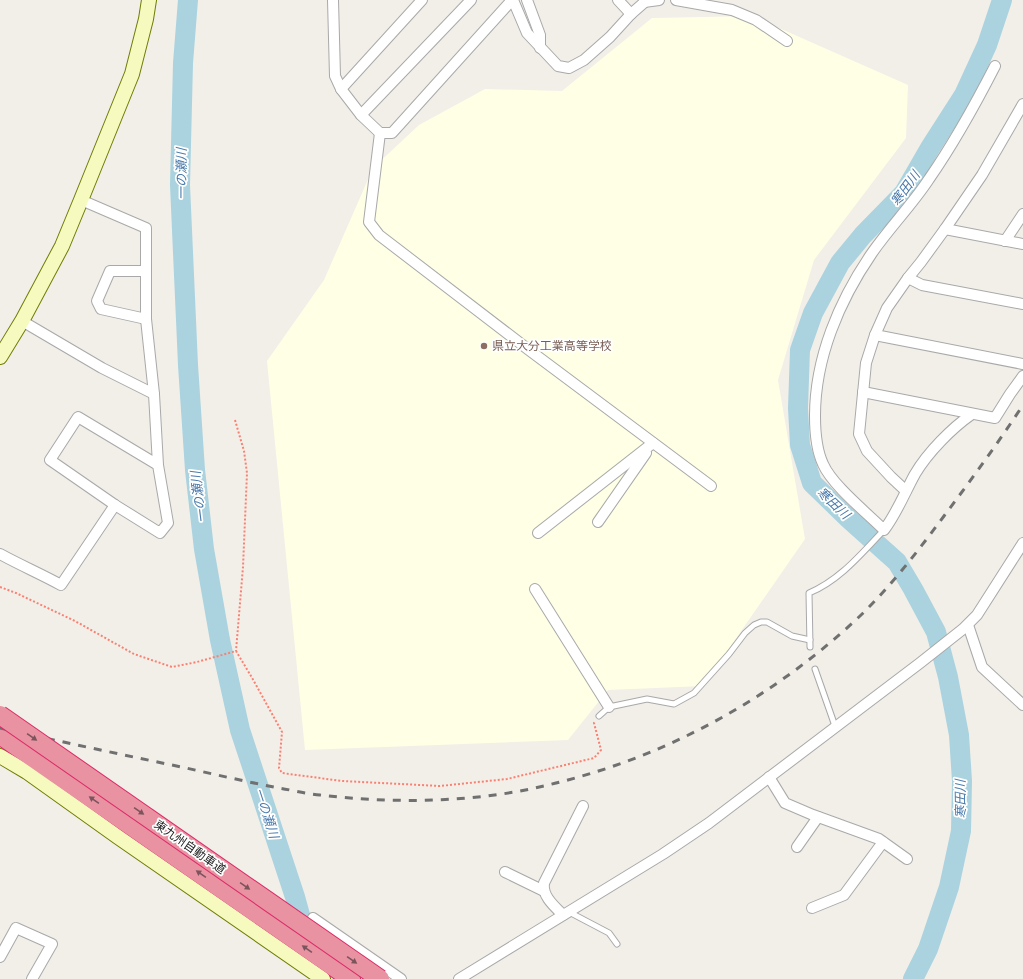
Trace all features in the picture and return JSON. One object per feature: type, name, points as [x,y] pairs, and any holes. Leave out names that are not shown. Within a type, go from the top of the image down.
[{"type":"highway","name":"東九州自動車道","points":[[0,715],[380,979]]},
{"type":"highway","name":"東九州自動車道","points":[[0,734],[351,979]]},
{"type":"street","points":[[0,357],[22,321],[62,246],[82,200],[132,74],[146,19],[149,0]]},
{"type":"street","points":[[339,0],[333,5],[335,76],[341,89],[361,115],[380,133],[392,133],[513,0],[527,33],[558,66],[569,68],[584,60],[610,37],[645,1],[659,0]]},
{"type":"street","points":[[341,89],[422,0]]},
{"type":"street","points":[[361,115],[471,0]]},
{"type":"street","points":[[527,0],[540,35],[540,48]]},
{"type":"street","points":[[618,0],[631,14]]},
{"type":"street","points":[[676,0],[732,10],[756,20],[787,41]]},
{"type":"street","points":[[972,414],[930,453],[916,472],[891,522],[884,530],[831,476],[823,464],[815,440],[815,406],[821,361],[844,301],[861,270],[882,239],[929,179],[954,141],[995,66]]},
{"type":"street","points":[[906,490],[891,478],[866,451],[859,434],[866,363],[887,308],[945,229],[982,175],[1023,104]]},
{"type":"street","points":[[380,133],[369,222],[379,235],[711,486]]},
{"type":"street","points":[[82,200],[146,228],[146,319],[154,394],[158,465],[168,524],[160,533],[115,505],[50,460],[78,417],[158,465]]},
{"type":"street","points":[[1005,241],[1023,214]]},
{"type":"street","points":[[945,229],[1023,244]]},
{"type":"street","points":[[146,271],[110,271],[98,301],[101,309],[146,319]]},
{"type":"street","points":[[908,278],[922,285],[1023,304]]},
{"type":"street","points":[[22,321],[102,368],[154,394]]},
{"type":"street","points":[[876,334],[1023,364]]},
{"type":"street","points":[[863,392],[994,418],[1023,376]]},
{"type":"street","points":[[598,522],[653,443]]},
{"type":"street","points":[[538,533],[653,443]]},
{"type":"street","points":[[0,554],[61,585],[115,505]]},
{"type":"street","points":[[459,979],[663,854],[709,823],[920,663],[965,627],[977,615],[1023,543]]},
{"type":"street","points":[[535,589],[609,707]]},
{"type":"street","points":[[965,627],[982,667],[1023,705]]},
{"type":"street","points":[[0,756],[27,772],[323,979]]},
{"type":"street","points":[[769,777],[785,803],[883,842],[907,859]]},
{"type":"street","points":[[544,891],[546,879],[583,806]]},
{"type":"street","points":[[798,847],[818,817]]},
{"type":"street","points":[[812,908],[844,895],[883,842]]},
{"type":"street","points":[[505,872],[544,891],[565,914]]},
{"type":"street","points":[[313,918],[401,979]]},
{"type":"street","points":[[0,957],[16,928],[52,944],[32,979]]},
{"type":"lane","points":[[810,647],[809,593],[831,582],[847,569],[884,530]]},
{"type":"lane","points":[[599,716],[609,707],[647,699],[674,704],[694,693],[745,634],[754,625],[761,622],[767,622],[792,636],[810,640]]},
{"type":"lane","points":[[815,669],[835,726]]},
{"type":"lane","points":[[565,914],[609,932],[617,944]]},
{"type":"path","points":[[235,420],[244,451],[247,473],[243,567],[236,651],[252,676],[282,732],[279,768],[282,773],[342,781],[440,786],[507,779],[594,758],[601,750],[594,724],[599,716]]},
{"type":"path","points":[[0,587],[75,621],[134,654],[172,667],[197,662],[236,651]]},
{"type":"shaded area","points":[[752,16],[908,85],[906,138],[814,260],[778,380],[805,539],[703,686],[608,690],[568,740],[305,750],[267,361],[324,280],[373,168],[419,125],[485,89],[562,91],[652,18]]},
{"type":"waterway","name":"一の瀬川","points":[[188,0],[183,63],[180,185],[188,365],[195,470],[204,549],[220,640],[240,730],[295,897],[306,937]]},
{"type":"waterway","name":"寒田川","points":[[913,979],[928,949],[949,887],[961,831],[962,781],[959,735],[948,677],[936,632],[913,589],[897,562],[812,483],[800,445],[798,408],[800,350],[813,313],[840,263],[863,235],[904,193],[930,148],[964,95],[987,45],[1002,0]]},
{"type":"railway","points":[[0,728],[267,786],[310,794],[349,798],[379,800],[438,800],[498,795],[527,790],[598,771],[640,756],[680,739],[718,719],[756,697],[827,645],[860,616],[883,593],[904,568],[974,475],[1023,405]]},
{"type":"place","name":"県立大分工業高等学校","points":[[484,346]]}]
